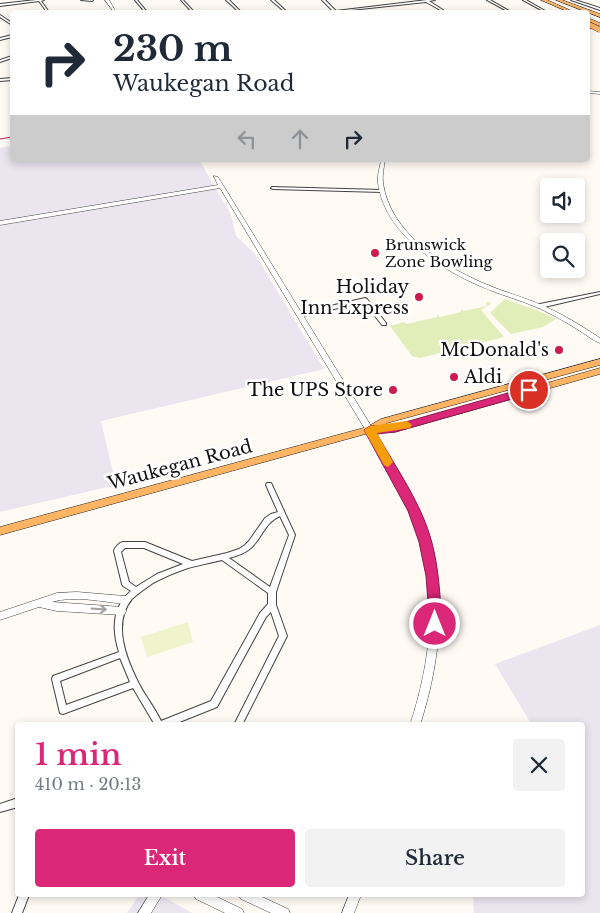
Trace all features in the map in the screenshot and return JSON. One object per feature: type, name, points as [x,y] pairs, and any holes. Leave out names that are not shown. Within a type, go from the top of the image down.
[{"type":"main road","points":[[535,0],[557,10]]},
{"type":"main road","points":[[543,0],[567,10]]},
{"type":"main road","points":[[552,0],[576,10]]},
{"type":"main road","points":[[558,0],[584,10]]},
{"type":"main road","name":"Waukegan Road","points":[[370,430],[384,420],[600,362]]},
{"type":"main road","name":"Waukegan Road","points":[[0,530],[370,430],[395,428],[600,371]]},
{"type":"street","points":[[0,5],[41,0]]},
{"type":"street","points":[[82,0],[92,0]]},
{"type":"street","points":[[136,0],[144,10]]},
{"type":"street","points":[[182,0],[191,10]]},
{"type":"street","points":[[227,0],[238,10]]},
{"type":"street","points":[[272,0],[284,10]]},
{"type":"street","points":[[323,0],[333,10]]},
{"type":"street","points":[[426,0],[442,10]]},
{"type":"street","points":[[354,10],[434,0]]},
{"type":"street","points":[[488,0],[506,10]]},
{"type":"street","points":[[524,0],[542,10]]},
{"type":"street","points":[[572,0],[600,9]]},
{"type":"street","points":[[384,162],[380,182],[382,191],[389,210],[406,234],[449,268],[480,284],[540,306],[564,318],[600,342]]},
{"type":"street","points":[[216,177],[370,430],[414,511],[426,542],[433,576],[436,607],[429,680],[417,722]]},
{"type":"street","points":[[0,223],[222,186]]},
{"type":"street","points":[[273,188],[382,191]]},
{"type":"street","points":[[540,306],[600,293]]},
{"type":"street","points":[[300,315],[365,300],[384,324]]},
{"type":"street","points":[[240,722],[283,636],[272,605],[272,592],[292,535],[269,485]]},
{"type":"street","points":[[158,722],[134,684],[122,654],[118,625],[125,600],[136,590],[162,574],[243,551],[268,518],[282,514]]},
{"type":"street","points":[[136,590],[126,584],[118,551],[123,545],[135,543],[145,545],[192,564]]},
{"type":"street","points":[[222,557],[272,592]]},
{"type":"street","points":[[0,616],[42,604],[57,597],[69,596],[125,600]]},
{"type":"street","points":[[66,607],[69,596]]},
{"type":"street","points":[[42,604],[122,611]]},
{"type":"street","points":[[168,722],[214,704],[263,615],[272,605]]},
{"type":"street","points":[[122,654],[56,679],[63,710],[134,684]]},
{"type":"street","points":[[0,808],[15,803]]},
{"type":"street","points":[[17,913],[23,897]]},
{"type":"street","points":[[144,913],[155,897]]},
{"type":"street","points":[[204,897],[238,913]]},
{"type":"street","points":[[248,897],[284,913]]},
{"type":"street","points":[[348,913],[354,897]]},
{"type":"shaded area","points":[[10,146],[10,162],[200,162],[231,215],[236,236],[255,254],[324,369],[101,421],[116,485],[0,512],[0,148]]},
{"type":"shaded area","points":[[600,625],[600,913],[474,913],[473,897],[585,897],[585,722],[530,722],[495,664]]},
{"type":"shaded area","points":[[138,897],[164,897],[192,913],[127,913]]},
{"type":"green space","points":[[505,299],[556,319],[543,327],[511,334],[490,313]]},
{"type":"green space","points":[[489,302],[491,304],[481,310],[504,337],[420,358],[412,356],[390,326],[437,317],[437,314],[440,317],[461,312],[461,309],[464,311],[487,306],[486,303]]},
{"type":"green space","points":[[188,622],[193,642],[147,657],[141,637]]},
{"type":"railway","points":[[590,29],[600,27]]},
{"type":"railway","points":[[0,139],[10,137]]},
{"type":"slow traffic","points":[[388,462],[370,430],[407,425]]},
{"type":"place","name":"Brunswick Zone Bowling","points":[[375,253]]},
{"type":"place","name":"Holiday Inn Express","points":[[419,297]]},
{"type":"place","name":"McDonald's","points":[[559,350]]},
{"type":"place","name":"Aldi","points":[[454,377]]},
{"type":"place","name":"The UPS Store","points":[[393,390]]},
{"type":"route","points":[[435,624],[436,607],[433,576],[426,542],[414,511],[370,430],[395,428],[529,390]]}]
